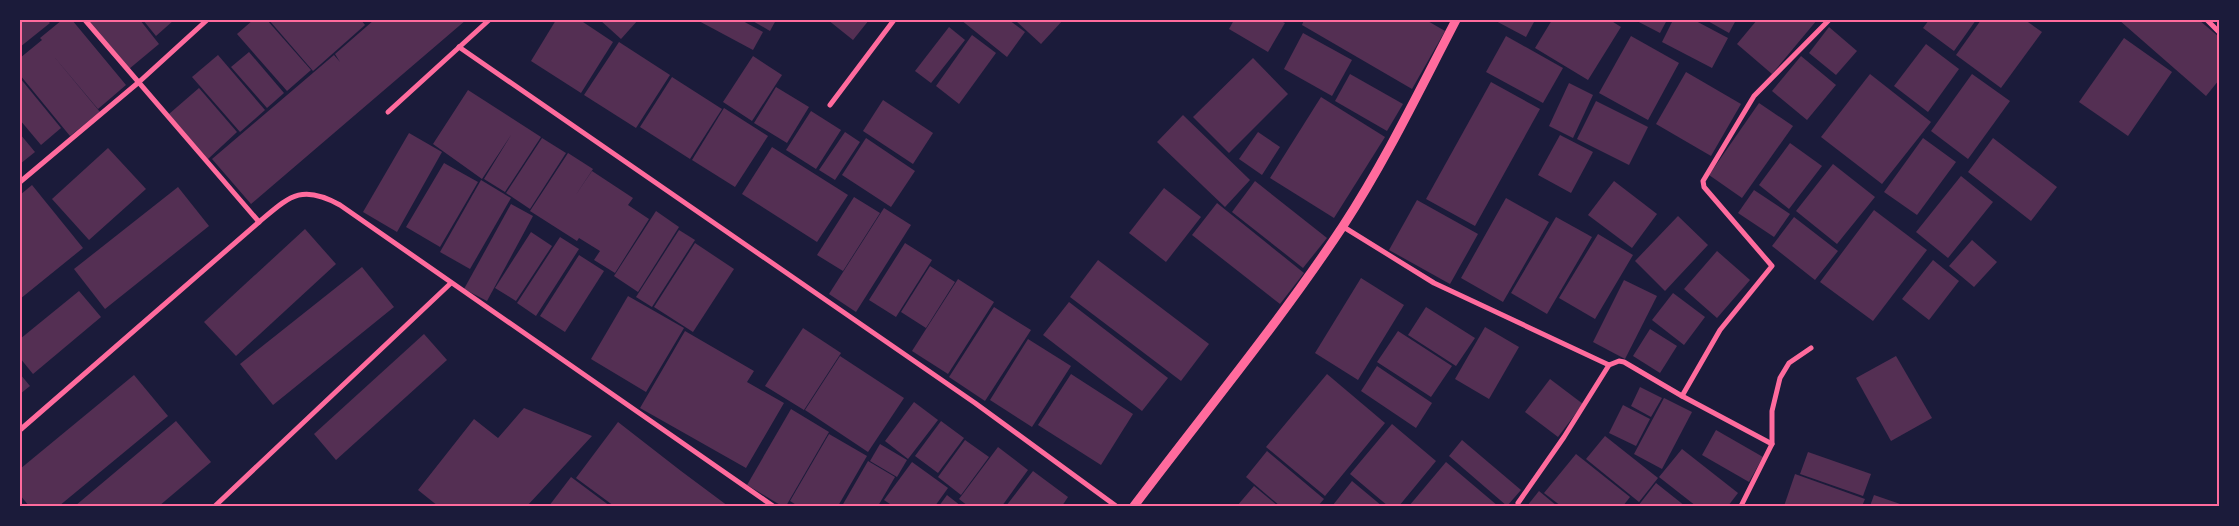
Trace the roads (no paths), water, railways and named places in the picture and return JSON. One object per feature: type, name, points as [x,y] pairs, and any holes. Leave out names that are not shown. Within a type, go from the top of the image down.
[{"type":"street","points":[[85,20],[259,222]]},
{"type":"street","points":[[20,182],[139,82],[207,20]]},
{"type":"street","points":[[388,112],[489,20]]},
{"type":"street","points":[[830,105],[894,20]]},
{"type":"street","points":[[1134,506],[1303,283],[1342,226],[1377,172],[1456,20]]},
{"type":"street","points":[[1682,396],[1720,330],[1772,266],[1704,187],[1703,181],[1754,96],[1829,20]]},
{"type":"street","points":[[2207,20],[2219,32]]},
{"type":"street","points":[[459,47],[975,403],[1116,506]]},
{"type":"street","points":[[20,430],[289,197],[305,194],[325,196],[773,506]]},
{"type":"street","points":[[1342,226],[1434,283],[1609,365]]},
{"type":"street","points":[[215,506],[451,283]]},
{"type":"street","points":[[1741,506],[1772,444],[1772,411],[1780,378],[1789,362],[1812,348]]},
{"type":"street","points":[[1518,503],[1564,437],[1609,365],[1619,361],[1624,362],[1682,396],[1772,444]]}]
